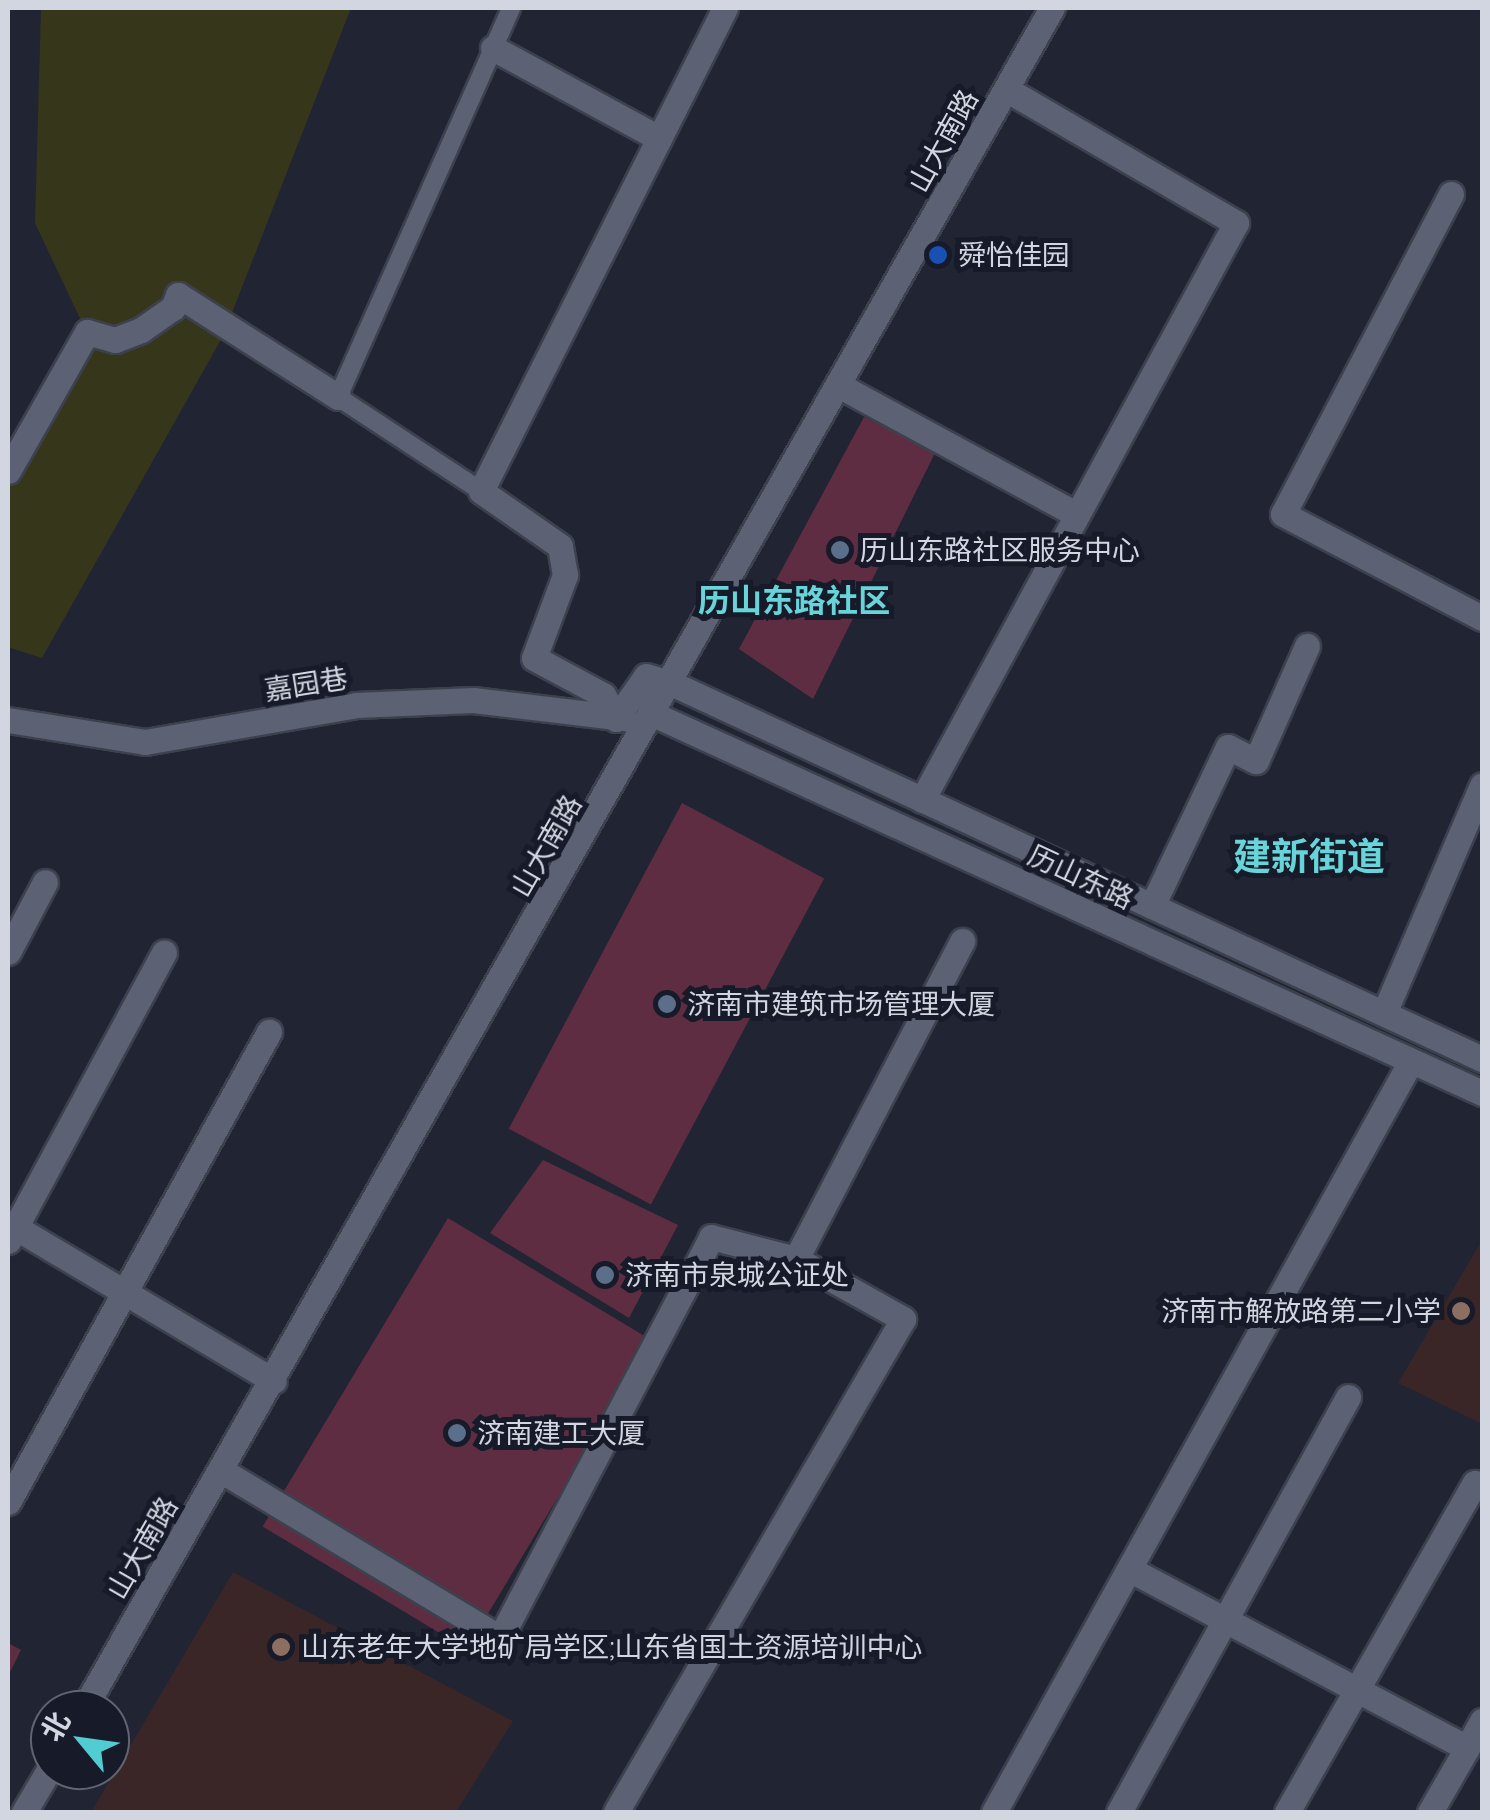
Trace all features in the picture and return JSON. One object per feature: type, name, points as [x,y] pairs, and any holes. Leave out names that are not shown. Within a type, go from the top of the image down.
[{"type":"street","points":[[673,684],[646,676],[616,719],[603,695],[534,658],[565,575],[560,546],[481,491],[725,8]]},
{"type":"street","name":"山大南路","points":[[96,1690],[673,684],[1052,8]]},
{"type":"street","points":[[493,48],[659,138]]},
{"type":"street","points":[[922,800],[1074,512],[1236,223],[1006,89]]},
{"type":"street","points":[[1451,194],[1283,514],[1482,618]]},
{"type":"street","points":[[8,471],[88,332],[114,340],[141,330],[172,308],[178,295],[338,397]]},
{"type":"street","points":[[840,386],[1074,512]]},
{"type":"street","points":[[1152,906],[1228,746],[1256,761],[1307,646]]},
{"type":"street","name":"历山东路","points":[[673,684],[1482,1059]]},
{"type":"street","name":"嘉园巷","points":[[8,720],[145,742],[356,705],[473,700],[616,719],[655,715]]},
{"type":"street","name":"历山东路","points":[[655,715],[1482,1093]]},
{"type":"street","points":[[1384,1013],[1482,785]]},
{"type":"street","points":[[8,952],[46,882]]},
{"type":"street","points":[[796,1259],[962,941]]},
{"type":"street","points":[[164,953],[10,1230],[122,1291],[274,1382]]},
{"type":"street","points":[[8,1502],[269,1032]]},
{"type":"street","points":[[994,1812],[1412,1061]]},
{"type":"street","points":[[222,1471],[500,1638],[712,1236],[796,1259],[903,1319],[616,1812]]},
{"type":"street","points":[[1119,1812],[1348,1397]]},
{"type":"street","points":[[1286,1812],[1475,1483]]},
{"type":"street","points":[[1129,1569],[1467,1748]]},
{"type":"street","points":[[1430,1812],[1482,1721]]},
{"type":"street","points":[[24,1812],[37,1790]]},
{"type":"lane","points":[[481,491],[338,397],[511,8]]},
{"type":"shaded area","name":"济南市解放路第二小学","points":[[1482,1240],[1482,1424],[1398,1383]]},
{"type":"shaded area","name":"山东老年大学地矿局学区;山东省国土资源培训中心","points":[[233,1572],[513,1721],[456,1812],[91,1812],[104,1790],[130,1790],[130,1746]]},
{"type":"green space","points":[[41,8],[351,8],[223,336],[42,658],[8,647],[8,466],[85,329],[35,223]]},
{"type":"building","name":"历山东路社区服务中心","points":[[864,417],[936,451],[813,699],[739,649]]},
{"type":"building","name":"济南市建筑市场管理大厦","points":[[682,803],[824,879],[651,1204],[509,1129]]},
{"type":"building","name":"济南市泉城公证处","points":[[543,1160],[678,1225],[629,1318],[490,1233]]},
{"type":"building","name":"济南建工大厦","points":[[448,1218],[652,1341],[467,1649],[263,1527]]},
{"type":"building","points":[[8,1643],[21,1650],[8,1676]]},
{"type":"place","name":"舜怡佳园","points":[[938,255]]},
{"type":"place","name":"历山东路社区服务中心","points":[[840,550]]},
{"type":"place","name":"济南市建筑市场管理大厦","points":[[667,1004]]},
{"type":"place","name":"济南市泉城公证处","points":[[605,1275]]},
{"type":"place","name":"济南市解放路第二小学","points":[[1461,1311]]},
{"type":"place","name":"济南建工大厦","points":[[457,1433]]},
{"type":"place","name":"山东老年大学地矿局学区;山东省国土资源培训中心","points":[[281,1647]]},
{"type":"district","name":"历山东路社区","points":[[794,600]]},
{"type":"district","name":"建新街道","points":[[1309,857]]}]
